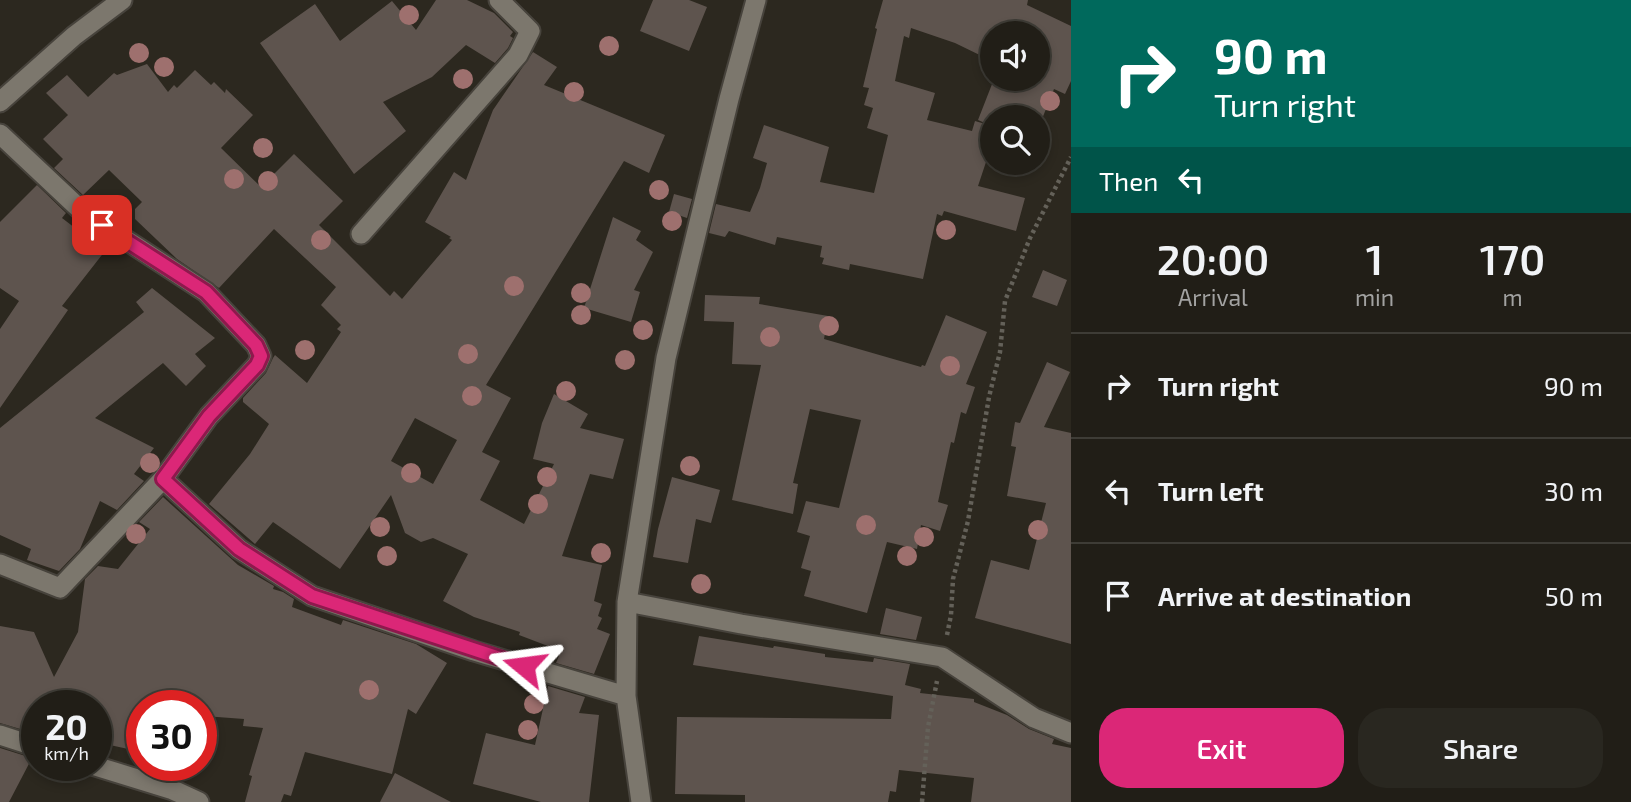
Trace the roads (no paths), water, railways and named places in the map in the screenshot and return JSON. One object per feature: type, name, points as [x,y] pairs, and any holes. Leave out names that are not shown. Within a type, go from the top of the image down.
[{"type":"street","points":[[0,102],[74,36],[122,0]]},
{"type":"street","points":[[361,234],[518,55],[530,31],[499,0]]},
{"type":"street","points":[[641,802],[626,696],[627,602],[666,358],[756,0]]},
{"type":"street","points":[[0,134],[83,212],[206,292],[256,345],[261,356],[257,365],[209,416],[163,479],[61,587],[0,564]]},
{"type":"street","points":[[163,479],[239,549],[312,596],[474,651],[626,696]]},
{"type":"street","points":[[627,602],[942,657],[1034,718],[1071,733]]},
{"type":"street","points":[[0,735],[21,742]]},
{"type":"street","points":[[112,771],[173,790],[199,802]]}]
